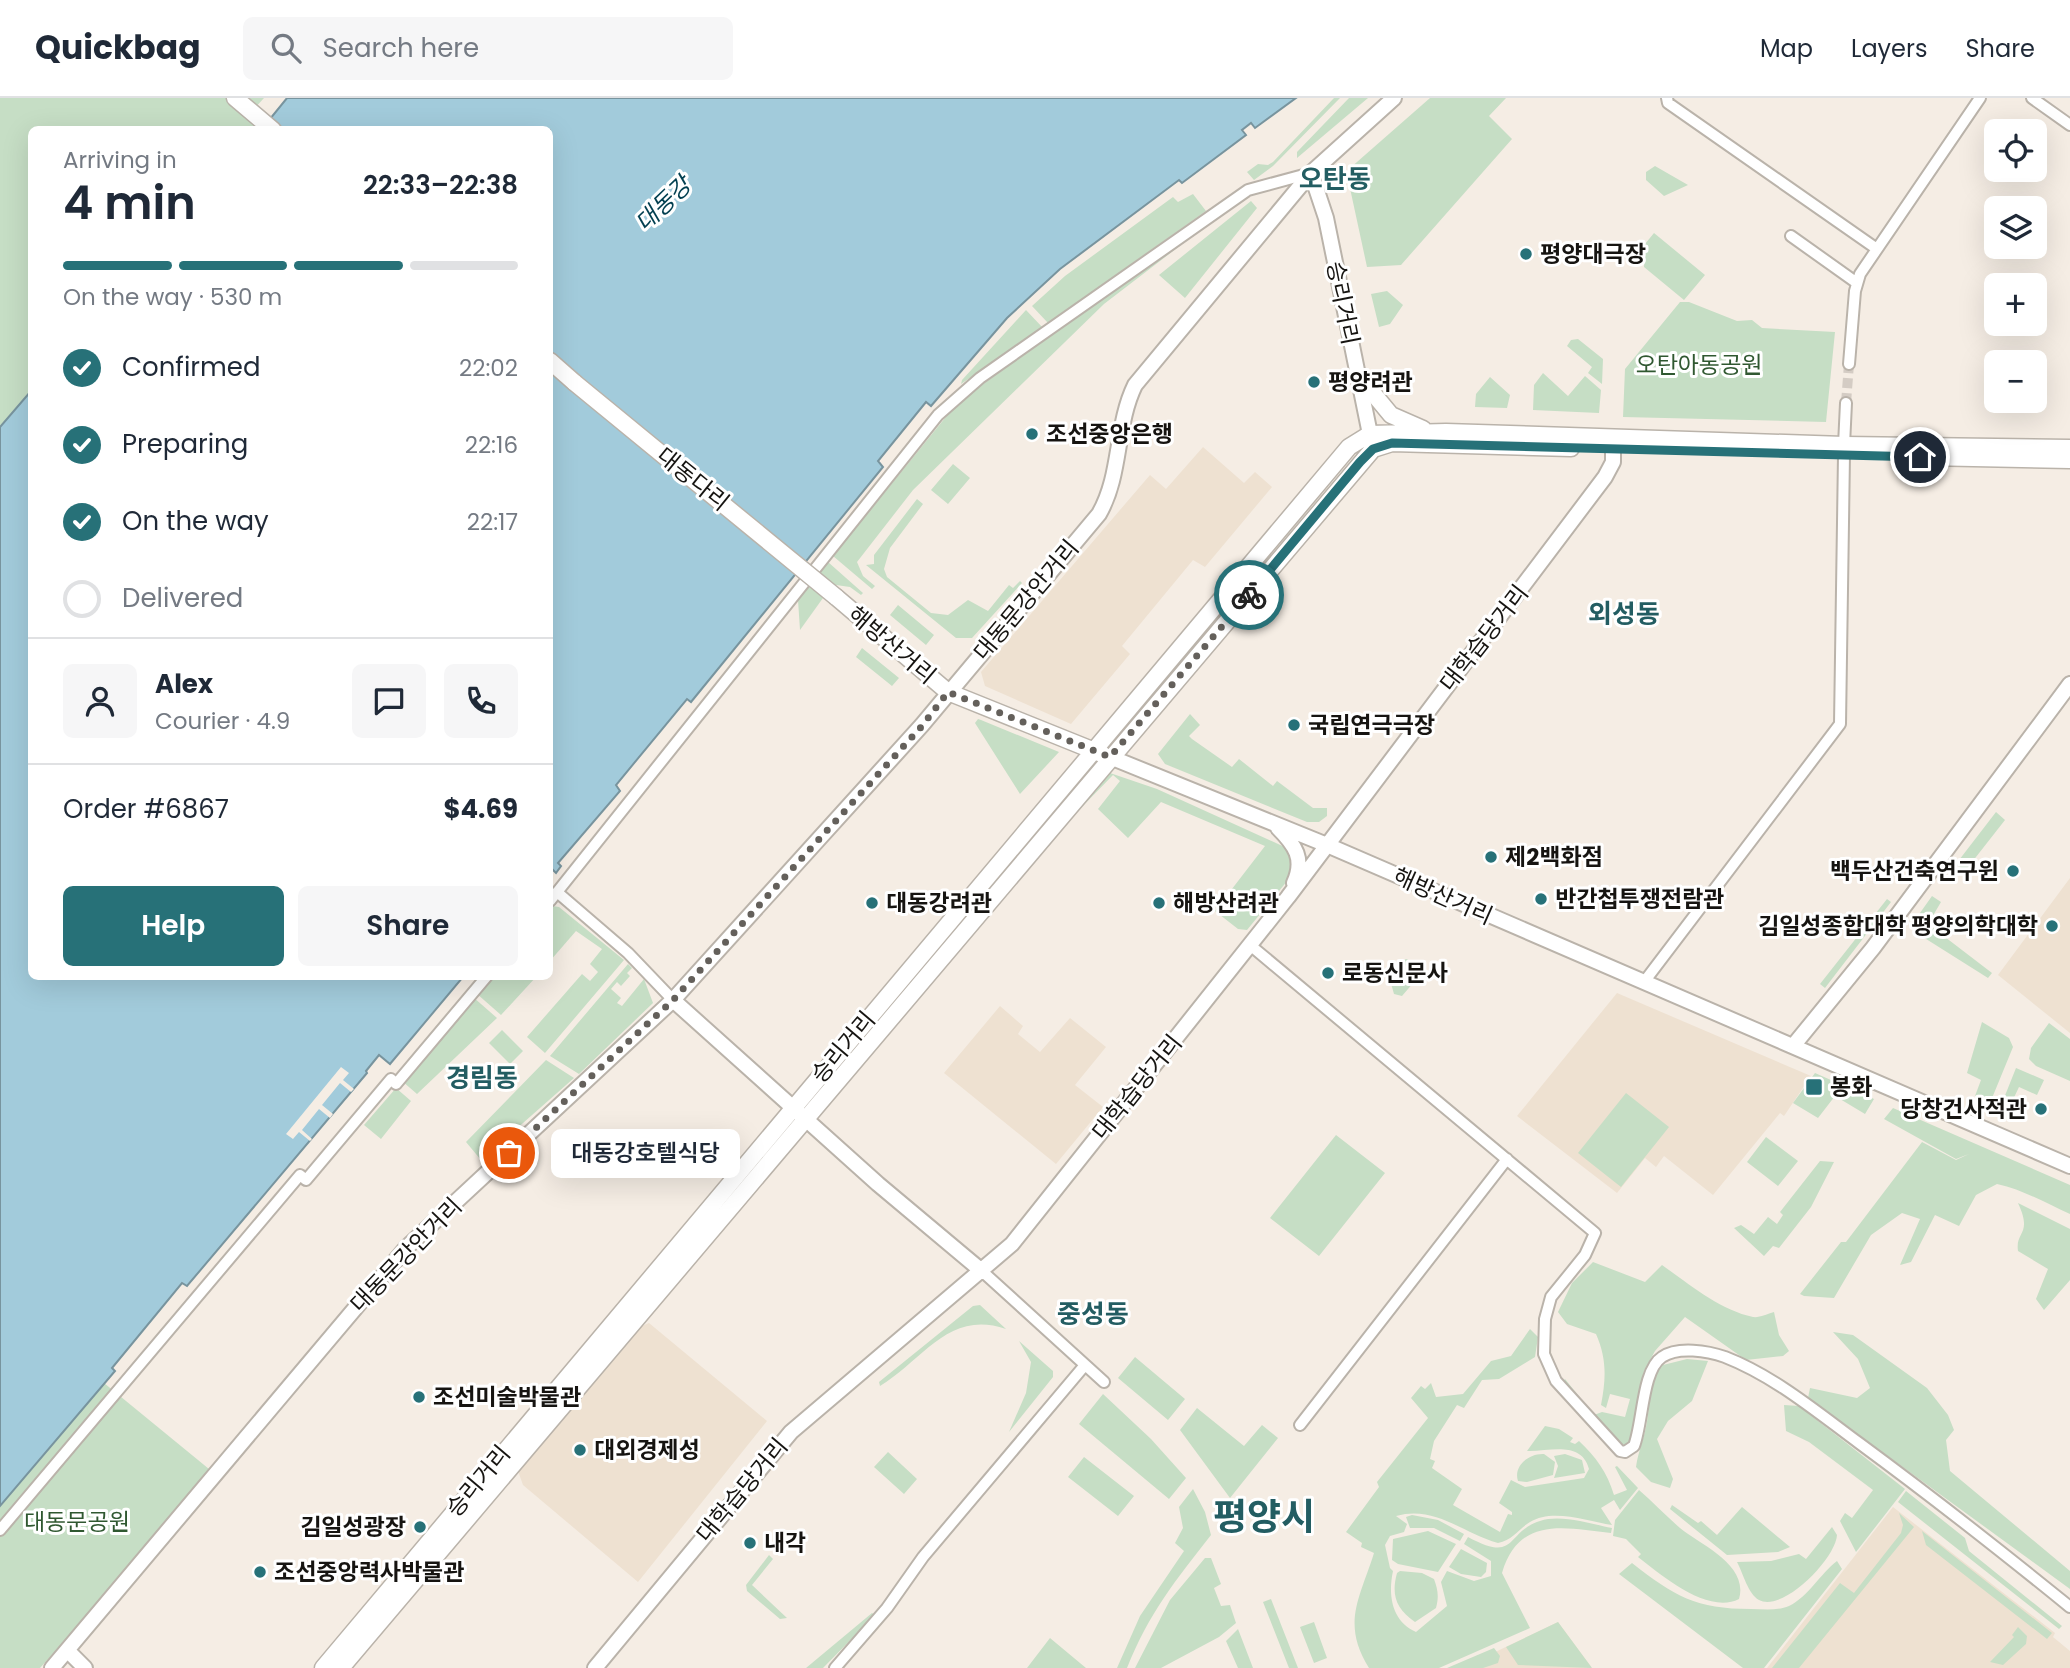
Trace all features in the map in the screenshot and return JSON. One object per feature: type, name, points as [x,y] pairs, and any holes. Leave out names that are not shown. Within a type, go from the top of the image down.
[{"type":"main road","points":[[235,98],[268,126]]},
{"type":"main road","name":"대동문강안거리","points":[[52,1668],[407,1248],[673,1000],[922,726],[1099,514],[1114,482],[1128,402],[1135,385],[1311,173],[1394,98]]},
{"type":"main road","name":"승리거리","points":[[341,1668],[805,1119],[1349,447],[1372,441],[1328,230],[1311,173]]},
{"type":"main road","name":"대동다리","points":[[553,363],[836,597]]},
{"type":"main road","points":[[1357,374],[1391,415],[1419,428],[1446,432],[2070,460]]},
{"type":"main road","points":[[1372,441],[1446,432]]},
{"type":"main road","points":[[1372,441],[1613,449],[2070,448]]},
{"type":"main road","name":"대학습당거리","points":[[595,1668],[791,1432],[983,1272],[1012,1244],[1288,897],[1580,513],[1611,468],[1613,449]]},
{"type":"main road","name":"해방산거리","points":[[836,597],[948,692],[1327,845],[2070,1166]]},
{"type":"main road","points":[[1793,1046],[1873,948],[2070,684]]},
{"type":"main road","name":"승리거리","points":[[323,1668],[792,1108],[1102,754]]},
{"type":"main road","points":[[1275,824],[1293,843],[1300,861],[1288,897]]},
{"type":"main road","points":[[673,1000],[792,1108],[983,1272]]},
{"type":"main road","points":[[68,1651],[85,1668]]},
{"type":"street","points":[[1849,364],[1857,283],[1877,249],[1980,98]]},
{"type":"street","points":[[2032,98],[2070,125]]},
{"type":"street","points":[[1669,100],[1877,249]]},
{"type":"street","points":[[673,1000],[638,963],[553,896],[938,415],[980,378],[1248,190],[1311,173]]},
{"type":"street","points":[[1791,236],[1857,283]]},
{"type":"street","points":[[1644,982],[1840,724],[1846,404]]},
{"type":"street","points":[[1250,945],[1595,1233],[1585,1255],[1551,1297],[1545,1319],[1544,1354],[1556,1381],[1620,1451],[1625,1452],[1634,1446],[1651,1371],[1659,1358],[1680,1351],[1724,1357],[1766,1378],[1811,1407],[1966,1522],[2070,1607]]},
{"type":"street","points":[[0,1530],[300,1175],[306,1180],[391,1079],[396,1084],[484,980]]},
{"type":"street","points":[[1300,1425],[1507,1159]]},
{"type":"street","points":[[983,1272],[1104,1382]]},
{"type":"street","points":[[835,1668],[887,1608],[923,1557],[1085,1365]]},
{"type":"shaded area","points":[[1203,447],[1244,483],[1255,472],[1272,487],[1205,567],[1193,560],[1122,646],[1130,654],[1071,724],[985,686],[981,672],[1150,475],[1166,489]]},
{"type":"shaded area","name":"김일성종합대학 평양의학대학","points":[[2070,878],[2070,1033],[1998,975]]},
{"type":"shaded area","points":[[1617,993],[1811,1076],[1784,1116],[1780,1113],[1713,1195],[1664,1156],[1656,1167],[1645,1158],[1617,1193],[1517,1116]]},
{"type":"shaded area","points":[[1000,1006],[1023,1026],[1018,1034],[1040,1052],[1070,1018],[1106,1047],[1075,1085],[1103,1107],[1056,1164],[944,1073]]},
{"type":"shaded area","points":[[649,1323],[767,1421],[638,1582],[523,1485],[518,1471],[642,1326]]},
{"type":"shaded area","points":[[1893,1507],[2055,1633],[2053,1637],[2070,1651],[2070,1668],[1767,1668]]},
{"type":"shaded area","points":[[1558,1622],[1592,1668],[1462,1668]]},
{"type":"green space","points":[[0,98],[264,98],[246,118],[255,126],[28,126],[28,394],[0,427]]},
{"type":"green space","points":[[1334,98],[1340,98],[1273,166],[1254,180],[1247,172],[1258,164],[1268,165],[1273,162]]},
{"type":"green space","points":[[1349,98],[1368,98],[1297,158],[1297,152]]},
{"type":"green space","points":[[1430,98],[1506,98],[1489,116],[1512,139],[1401,265],[1367,267],[1348,179],[1349,169]]},
{"type":"green space","points":[[1655,166],[1688,185],[1664,196],[1646,180],[1646,172]]},
{"type":"green space","points":[[1193,194],[1206,211],[1048,323],[1032,306],[1065,276],[1173,197],[1178,202]]},
{"type":"green space","points":[[1251,201],[1257,208],[1185,298],[1159,275]]},
{"type":"green space","points":[[1233,205],[1104,304],[913,490],[857,562],[863,576],[875,586],[872,589],[833,556],[958,402]]},
{"type":"green space","points":[[1654,233],[1705,275],[1684,300],[1644,267],[1645,244]]},
{"type":"green space","points":[[1387,291],[1403,305],[1390,324],[1379,327],[1371,294]]},
{"type":"green space","name":"오탄아동공원","points":[[1680,302],[1689,302],[1737,321],[1752,320],[1762,328],[1835,332],[1826,422],[1623,417],[1625,369]]},
{"type":"green space","points":[[1026,310],[1043,328],[961,384],[962,380]]},
{"type":"green space","points":[[1578,339],[1603,359],[1602,384],[1588,373],[1592,367],[1567,346],[1571,340]]},
{"type":"green space","points":[[1543,373],[1568,396],[1585,376],[1601,390],[1599,413],[1533,410],[1534,385]]},
{"type":"green space","points":[[1490,377],[1510,395],[1507,408],[1475,407],[1476,394]]},
{"type":"green space","points":[[953,464],[970,478],[948,504],[931,490]]},
{"type":"green space","points":[[917,499],[923,504],[890,548],[884,569],[887,577],[931,613],[948,615],[968,600],[988,611],[1009,585],[1013,588],[1020,581],[1022,583],[972,638],[956,638],[866,565],[874,564],[874,555]]},
{"type":"green space","points":[[828,562],[863,593],[861,595],[850,587],[836,585],[800,630],[798,600]]},
{"type":"green space","points":[[898,605],[934,635],[926,645],[890,615]]},
{"type":"green space","points":[[862,648],[899,678],[892,686],[856,657]]},
{"type":"green space","points":[[1190,714],[1200,725],[1189,736],[1192,739],[1232,767],[1239,759],[1273,786],[1277,781],[1313,808],[1327,808],[1327,816],[1319,822],[1307,822],[1165,764],[1158,754]]},
{"type":"green space","points":[[978,719],[1059,752],[1020,794],[975,723]]},
{"type":"green space","points":[[1110,773],[1157,789],[1289,849],[1295,862],[1288,880],[1247,930],[1238,929],[1215,911],[1265,846],[1161,802],[1128,838],[1098,809],[1120,781],[1113,775],[1076,813]]},
{"type":"green space","points":[[1996,812],[2005,820],[1965,871],[1956,864]]},
{"type":"green space","points":[[1932,896],[1941,902],[1928,924],[1992,973],[1988,978],[1915,932],[1915,920]]},
{"type":"green space","points":[[1887,899],[1891,902],[1825,988],[1820,984]]},
{"type":"green space","points":[[553,906],[559,907],[624,960],[545,1053],[527,1037],[582,974],[590,981],[598,972],[590,964],[602,949],[576,931],[553,958]]},
{"type":"green space","points":[[1406,959],[1426,968],[1402,996],[1394,994],[1390,980],[1404,981],[1410,973],[1403,961]]},
{"type":"green space","points":[[628,964],[632,968],[627,973],[630,976],[621,986],[617,982],[611,989],[621,998],[617,1003],[622,1006],[644,979],[653,1003],[579,1074],[550,1056]]},
{"type":"green space","points":[[487,980],[533,980],[501,1015],[476,993]]},
{"type":"green space","points":[[473,997],[497,1018],[417,1094],[402,1081]]},
{"type":"green space","points":[[1982,1022],[2009,1038],[2013,1047],[1990,1103],[1975,1096],[1981,1080],[1967,1073]]},
{"type":"green space","points":[[2049,1023],[2070,1039],[2070,1081],[2036,1066],[2029,1059],[2031,1048]]},
{"type":"green space","points":[[502,1030],[523,1051],[510,1064],[489,1043]]},
{"type":"green space","points":[[546,1060],[574,1078],[481,1160],[466,1142]]},
{"type":"green space","points":[[2016,1068],[2044,1080],[2037,1095],[2019,1087],[2009,1108],[2002,1103]]},
{"type":"green space","points":[[1815,1073],[1874,1099],[1865,1114],[1835,1096],[1818,1118],[1793,1103]]},
{"type":"green space","points":[[396,1088],[411,1101],[381,1139],[364,1125]]},
{"type":"green space","points":[[1626,1093],[1669,1127],[1621,1187],[1578,1153]]},
{"type":"green space","points":[[1893,1108],[2070,1185],[2070,1214],[2025,1193],[1997,1184],[1976,1195],[1959,1226],[1935,1215],[1911,1262],[1900,1265],[1920,1219],[1902,1213],[1871,1235],[1834,1298],[1804,1296],[1800,1294],[1841,1242],[1846,1242],[1922,1142],[1956,1160],[1969,1154],[1956,1159],[1884,1119]]},
{"type":"green space","points":[[1336,1135],[1385,1173],[1319,1256],[1270,1218]]},
{"type":"green space","points":[[1766,1137],[1798,1161],[1778,1186],[1747,1162]]},
{"type":"green space","points":[[1820,1161],[1834,1162],[1811,1207],[1779,1248],[1773,1246],[1764,1256],[1734,1228],[1741,1225],[1754,1234],[1768,1217],[1777,1224],[1783,1215],[1780,1212]]},
{"type":"green space","points":[[2018,1203],[2070,1229],[2070,1280],[2044,1310],[2036,1299],[2048,1269],[2018,1251],[2024,1221]]},
{"type":"green space","points":[[1593,1262],[1645,1282],[1662,1265],[1705,1296],[1729,1309],[1753,1317],[1774,1312],[1779,1335],[1789,1351],[1783,1356],[1746,1360],[1685,1317],[1655,1351],[1644,1371],[1633,1436],[1629,1444],[1619,1445],[1563,1382],[1565,1379],[1594,1415],[1602,1412],[1625,1417],[1630,1399],[1610,1394],[1606,1408],[1601,1405],[1604,1369],[1596,1334],[1567,1324],[1558,1312],[1572,1283]]},
{"type":"green space","points":[[980,1305],[1006,1329],[986,1325],[968,1326],[952,1331],[880,1386],[879,1382],[973,1306]]},
{"type":"green space","points":[[1530,1329],[1538,1337],[1535,1357],[1499,1379],[1482,1380],[1464,1408],[1457,1405],[1434,1441],[1430,1459],[1435,1461],[1432,1468],[1462,1489],[1453,1505],[1500,1532],[1508,1514],[1512,1515],[1512,1512],[1499,1503],[1511,1480],[1525,1487],[1584,1478],[1589,1469],[1579,1454],[1563,1450],[1527,1451],[1545,1426],[1559,1429],[1573,1438],[1570,1442],[1575,1444],[1579,1441],[1585,1447],[1604,1472],[1614,1495],[1627,1490],[1615,1467],[1617,1466],[1638,1488],[1620,1510],[1614,1500],[1601,1508],[1612,1525],[1549,1516],[1530,1522],[1512,1537],[1498,1543],[1436,1517],[1423,1514],[1396,1516],[1407,1524],[1404,1532],[1390,1536],[1385,1545],[1393,1571],[1391,1598],[1401,1621],[1416,1632],[1447,1606],[1441,1582],[1447,1571],[1474,1581],[1491,1576],[1491,1561],[1464,1544],[1468,1537],[1484,1545],[1504,1547],[1529,1526],[1548,1519],[1576,1520],[1612,1528],[1611,1533],[1546,1529],[1520,1542],[1510,1554],[1502,1573],[1530,1628],[1439,1668],[1369,1668],[1356,1637],[1355,1624],[1359,1597],[1374,1553],[1361,1547],[1362,1543],[1346,1532],[1379,1487],[1377,1482],[1428,1418],[1411,1398],[1421,1386],[1425,1389],[1431,1383],[1436,1397],[1463,1394],[1491,1361],[1511,1356]]},
{"type":"green space","points":[[1833,1332],[1853,1335],[1927,1388],[1948,1415],[1954,1430],[1946,1440],[1950,1471],[2070,1571],[2070,1589],[1808,1398],[1810,1388],[1857,1398],[1870,1388],[1858,1359]]},
{"type":"green space","points":[[1019,1341],[1053,1371],[1053,1377],[1009,1432],[1026,1393],[1031,1362]]},
{"type":"green space","points":[[1135,1357],[1185,1399],[1168,1420],[1118,1378]]},
{"type":"green space","points":[[1687,1359],[1708,1361],[1692,1401],[1668,1421],[1657,1439],[1673,1479],[1670,1488],[1651,1482],[1636,1467],[1655,1373],[1659,1366]]},
{"type":"green space","name":"대동문공원","points":[[104,1383],[209,1469],[113,1587],[40,1668],[0,1668],[0,1506]]},
{"type":"green space","points":[[1103,1394],[1151,1439],[1186,1478],[1169,1499],[1079,1424]]},
{"type":"green space","points":[[1784,1405],[1799,1406],[1905,1489],[1856,1552],[1840,1521],[1845,1513],[1852,1518],[1873,1490],[1809,1442],[1786,1431]]},
{"type":"green space","points":[[1197,1408],[1244,1446],[1262,1425],[1278,1438],[1230,1498],[1180,1430]]},
{"type":"green space","points":[[888,1452],[917,1479],[904,1494],[874,1467]]},
{"type":"green space","points":[[1544,1454],[1555,1462],[1553,1475],[1527,1482],[1518,1481],[1520,1466],[1528,1458]]},
{"type":"green space","points":[[1565,1454],[1582,1460],[1585,1473],[1554,1478],[1558,1466],[1554,1456]]},
{"type":"green space","points":[[1084,1457],[1134,1496],[1118,1516],[1068,1477]]},
{"type":"green space","points":[[1193,1489],[1205,1512],[1211,1535],[1154,1614],[1127,1668],[1117,1668],[1140,1616],[1184,1551],[1175,1543],[1183,1528],[1179,1507]]},
{"type":"green space","points":[[1639,1490],[1680,1528],[1730,1566],[1740,1587],[1739,1599],[1727,1603],[1713,1602],[1686,1591],[1638,1557],[1641,1554],[1626,1539],[1613,1536],[1615,1520]]},
{"type":"green space","points":[[1906,1491],[1965,1538],[1969,1551],[2062,1626],[2059,1629],[1898,1502]]},
{"type":"green space","points":[[1672,1505],[1698,1523],[1701,1521],[1717,1535],[1742,1507],[1790,1547],[1778,1552],[1727,1555],[1670,1509]]},
{"type":"green space","points":[[1899,1513],[1914,1527],[1799,1668],[1772,1668],[1840,1583],[1854,1593],[1901,1533],[1903,1525]]},
{"type":"green space","points":[[1412,1515],[1438,1520],[1464,1534],[1460,1541],[1434,1528],[1410,1528],[1406,1517]]},
{"type":"green space","points":[[1832,1527],[1837,1535],[1834,1545],[1828,1557],[1807,1581],[1781,1599],[1769,1602],[1755,1597],[1737,1562],[1771,1561],[1799,1554],[1806,1559]]},
{"type":"green space","points":[[1428,1531],[1456,1544],[1438,1572],[1398,1564],[1392,1560],[1393,1539]]},
{"type":"green space","points":[[1922,1531],[2052,1633],[2047,1639],[1926,1545]]},
{"type":"green space","points":[[1461,1549],[1487,1563],[1486,1572],[1481,1577],[1461,1574],[1449,1567]]},
{"type":"green space","points":[[769,1555],[773,1559],[752,1585],[787,1618],[780,1619],[747,1591],[746,1585]]},
{"type":"green space","points":[[1205,1558],[1211,1558],[1221,1584],[1214,1588],[1221,1606],[1230,1605],[1236,1623],[1219,1637],[1161,1668],[1135,1668],[1170,1600]]},
{"type":"green space","points":[[1837,1561],[1842,1569],[1764,1668],[1743,1668],[1619,1574],[1632,1563],[1674,1592],[1700,1603],[1732,1608],[1775,1609],[1796,1602]]},
{"type":"green space","points":[[1400,1571],[1422,1573],[1434,1579],[1438,1597],[1436,1608],[1415,1622],[1399,1607],[1395,1595],[1395,1581]]},
{"type":"green space","points":[[1271,1599],[1298,1668],[1289,1668],[1263,1602]]},
{"type":"green space","points":[[872,1613],[875,1615],[823,1668],[806,1668]]},
{"type":"green space","points":[[1314,1622],[1327,1658],[1314,1663],[1300,1627]]},
{"type":"green space","points":[[1558,1622],[1592,1668],[1518,1665],[1506,1647]]},
{"type":"green space","points":[[2018,1627],[2027,1636],[2026,1644],[2003,1665],[1990,1662],[2014,1637],[2012,1635]]},
{"type":"green space","points":[[1238,1629],[1253,1668],[1238,1668],[1226,1641]]},
{"type":"green space","points":[[1050,1638],[1086,1668],[1027,1668]]},
{"type":"green space","points":[[1494,1648],[1500,1656],[1498,1663],[1483,1668],[1447,1668]]},
{"type":"water","name":"대동강","points":[[287,98],[1296,98],[1255,128],[1251,123],[1242,130],[1246,135],[1182,183],[1179,180],[1060,269],[1007,318],[931,406],[926,402],[878,461],[883,467],[691,702],[687,699],[616,785],[620,791],[558,863],[561,866],[556,873],[553,870],[553,126],[264,126]]},
{"type":"water","points":[[28,394],[28,980],[460,980],[390,1064],[379,1055],[367,1073],[187,1286],[182,1283],[112,1368],[115,1371],[0,1506],[0,427]]},
{"type":"pier","points":[[341,1067],[349,1073],[343,1080],[354,1089],[351,1092],[340,1083],[322,1105],[333,1114],[330,1118],[319,1109],[302,1130],[312,1139],[310,1141],[299,1132],[293,1139],[286,1134]]},
{"type":"tunnel","points":[[1846,403],[1849,364]]},
{"type":"way so far","points":[[509,1153],[673,1000],[922,726],[948,692],[1110,757],[1249,595]]},
{"type":"place","name":"평양대극장","points":[[1526,254]]},
{"type":"place","name":"평양려관","points":[[1314,382]]},
{"type":"place","name":"조선중앙은행","points":[[1032,434]]},
{"type":"place","name":"국립연극극장","points":[[1294,725]]},
{"type":"place","name":"제2백화점","points":[[1491,857]]},
{"type":"place","name":"백두산건축연구윈","points":[[2013,871]]},
{"type":"place","name":"반간첩투쟁전람관","points":[[1541,899]]},
{"type":"place","name":"대동강려관","points":[[872,903]]},
{"type":"place","name":"해방산려관","points":[[1159,903]]},
{"type":"place","name":"김일성종합대학 평양의학대학","points":[[2052,926]]},
{"type":"place","name":"로동신문사","points":[[1328,973]]},
{"type":"place","name":"봉화","points":[[1814,1087]]},
{"type":"place","name":"당창건사적관","points":[[2041,1109]]},
{"type":"place","name":"대동강호텔식당","points":[[509,1153]]},
{"type":"place","name":"조선미술박물관","points":[[419,1397]]},
{"type":"place","name":"대외경제성","points":[[580,1450]]},
{"type":"place","name":"김일성광장","points":[[420,1527]]},
{"type":"place","name":"내각","points":[[750,1543]]},
{"type":"place","name":"조선중앙력사박물관","points":[[260,1572]]},
{"type":"district","name":"오탄동","points":[[1335,179]]},
{"type":"district","name":"외성동","points":[[1624,614]]},
{"type":"district","name":"경림동","points":[[482,1078]]},
{"type":"district","name":"중성동","points":[[1093,1314]]},
{"type":"district","name":"평양시","points":[[1264,1517]]},
{"type":"route","points":[[1249,595],[1360,462],[1373,449],[1392,443],[1920,457]]}]
